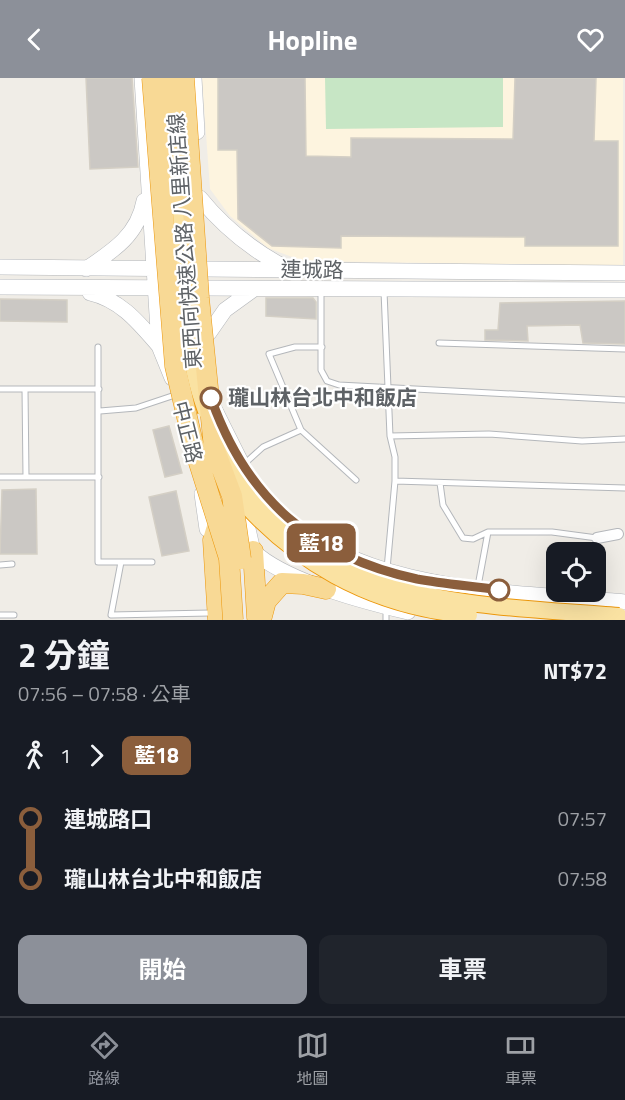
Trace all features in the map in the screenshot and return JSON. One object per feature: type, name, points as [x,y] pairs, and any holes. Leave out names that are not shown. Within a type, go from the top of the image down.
[{"type":"highway","points":[[152,78],[175,366],[194,447],[227,549],[233,620]]},
{"type":"highway","name":"東西向快速公路 八里新店線","points":[[160,78],[173,299],[180,355],[198,433],[213,464],[245,504],[297,554],[363,591],[444,613],[527,620]]},
{"type":"highway","points":[[168,78],[181,312],[189,373],[232,496],[246,620]]},
{"type":"highway","name":"東西向快速公路 八里新店線","points":[[173,78],[191,357],[198,389],[218,441],[258,502],[298,540],[351,571],[384,586],[450,602],[623,612]]},
{"type":"highway","points":[[184,78],[199,298],[214,448]]},
{"type":"highway","points":[[181,312],[180,326],[191,398],[194,447]]},
{"type":"highway","points":[[213,618],[214,535],[226,520]]},
{"type":"highway","points":[[207,539],[215,571]]},
{"type":"highway","points":[[253,551],[259,620]]},
{"type":"highway","points":[[259,620],[266,601],[282,583],[320,586]]},
{"type":"main road","name":"中正路","points":[[142,78],[150,226],[160,269],[154,289],[159,346],[178,394],[202,492],[253,551],[273,565],[386,613],[459,620]]},
{"type":"main road","name":"中正路","points":[[194,78],[200,198],[197,269],[199,290],[209,333],[208,380],[220,424],[242,466],[281,513],[326,547],[387,571],[419,579],[623,612]]},
{"type":"main road","points":[[86,269],[115,250],[132,232],[142,214],[148,180]]},
{"type":"main road","points":[[200,198],[216,218],[246,245],[289,270]]},
{"type":"main road","name":"連城路","points":[[0,267],[625,273]]},
{"type":"main road","name":"連城路","points":[[0,287],[199,290],[321,288],[625,290]]},
{"type":"main road","points":[[72,289],[102,296],[119,305],[159,346]]},
{"type":"main road","points":[[209,333],[225,310],[254,289]]},
{"type":"main road","points":[[199,290],[196,322],[208,380]]},
{"type":"main road","points":[[234,452],[253,551]]},
{"type":"main road","points":[[202,492],[207,539]]},
{"type":"main road","points":[[226,520],[244,511],[261,512],[280,530],[328,566],[358,581],[411,598],[460,607],[623,612]]},
{"type":"main road","points":[[280,530],[326,547]]},
{"type":"main road","points":[[320,586],[358,581]]},
{"type":"street","points":[[597,538],[621,533]]},
{"type":"street","points":[[207,539],[213,618]]},
{"type":"street","points":[[272,620],[276,600],[282,594],[291,590],[320,586]]},
{"type":"lane","points":[[321,288],[321,370],[327,381],[339,385],[625,400]]},
{"type":"lane","points":[[384,289],[390,436],[395,458],[387,571]]},
{"type":"lane","points":[[440,343],[625,349]]},
{"type":"lane","points":[[98,347],[100,411],[98,562],[152,562]]},
{"type":"lane","points":[[322,347],[295,347],[270,354],[301,430],[356,480]]},
{"type":"lane","points":[[0,389],[99,389]]},
{"type":"lane","points":[[25,389],[26,477]]},
{"type":"lane","points":[[100,411],[136,408],[178,394]]},
{"type":"lane","points":[[242,466],[263,447],[301,430]]},
{"type":"lane","points":[[390,436],[489,434],[582,441],[625,440]]},
{"type":"lane","points":[[0,477],[99,477]]},
{"type":"lane","points":[[394,481],[625,488]]},
{"type":"lane","points":[[440,483],[443,505],[463,538],[473,539],[488,532],[552,532],[597,538]]},
{"type":"lane","points":[[478,587],[488,532]]},
{"type":"lane","points":[[121,562],[111,615],[213,618]]},
{"type":"lane","points":[[0,565],[12,564]]},
{"type":"lane","points":[[0,615],[14,615]]},
{"type":"shaded area","points":[[202,78],[623,78],[623,266],[303,261],[268,248],[230,216],[210,189]]},
{"type":"green space","points":[[325,78],[503,78],[503,127],[326,129]]},
{"type":"building","points":[[86,78],[132,78],[138,167],[90,169]]},
{"type":"building","points":[[218,78],[305,78],[306,156],[351,157],[351,138],[513,139],[515,78],[596,78],[594,141],[618,141],[618,246],[525,246],[525,237],[341,236],[341,248],[272,246],[238,219],[237,150],[218,150]]},
{"type":"building","points":[[266,298],[313,298],[316,302],[316,319],[266,316]]},
{"type":"building","points":[[0,299],[67,300],[67,322],[0,321]]},
{"type":"building","points":[[625,301],[625,344],[583,343],[580,325],[527,326],[528,341],[485,340],[485,330],[498,330],[500,303]]},
{"type":"building","points":[[169,426],[182,473],[165,477],[153,430]]},
{"type":"building","points":[[36,489],[37,554],[0,554],[2,490]]},
{"type":"building","points":[[176,491],[189,551],[162,556],[149,497]]},
{"type":"bus line","name":"藍18","points":[[211,398],[220,424],[250,478],[281,513],[326,547],[357,561],[419,579],[499,590]]},
{"type":"place","name":"瓏山林台北中和飯店","points":[[211,398]]}]
